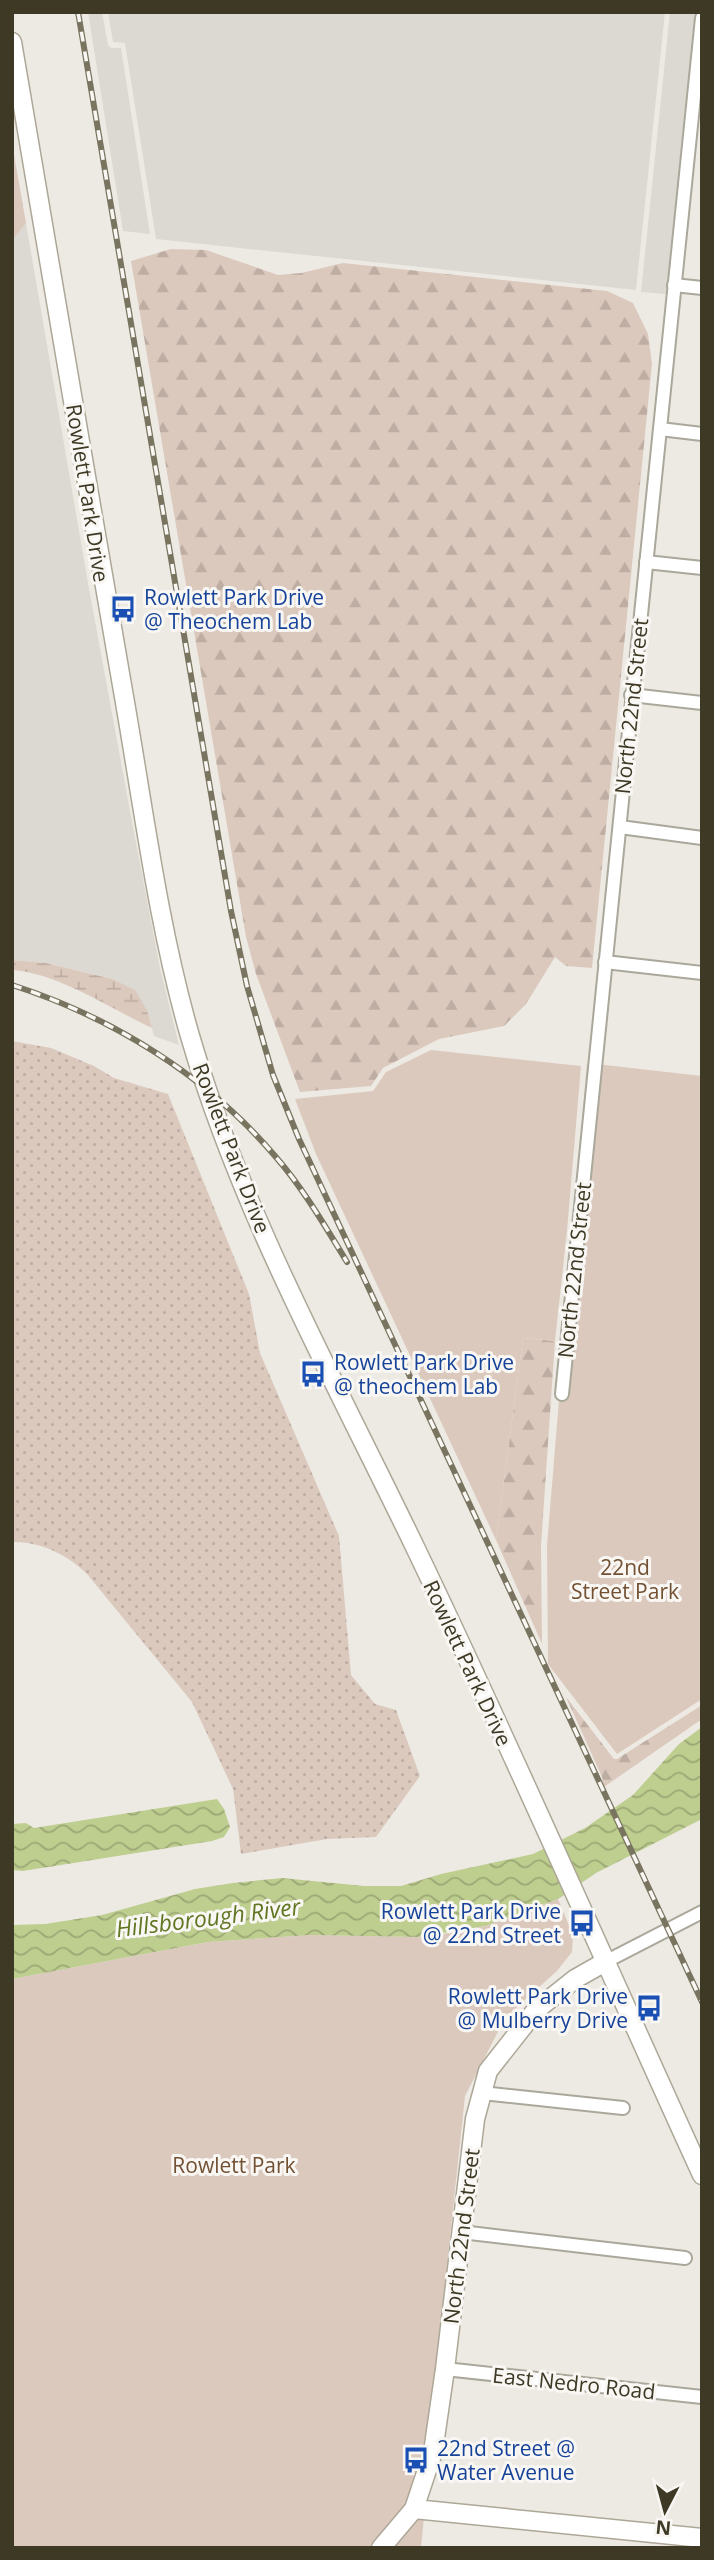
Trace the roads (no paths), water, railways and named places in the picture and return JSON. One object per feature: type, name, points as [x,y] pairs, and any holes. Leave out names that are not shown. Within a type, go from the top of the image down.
[{"type":"street","name":"North 22nd Street","points":[[562,1394],[631,695],[702,18]]},
{"type":"street","name":"Rowlett Park Drive","points":[[12,42],[107,607],[170,957],[189,1034],[211,1102],[254,1209],[368,1454],[414,1544],[702,2175]]},
{"type":"street","points":[[688,156],[702,158]]},
{"type":"street","points":[[674,285],[702,288]]},
{"type":"street","points":[[660,429],[702,434]]},
{"type":"street","points":[[646,562],[702,568]]},
{"type":"street","points":[[631,695],[702,704]]},
{"type":"street","points":[[620,827],[702,838]]},
{"type":"street","points":[[605,962],[702,974]]},
{"type":"street","points":[[605,1962],[702,1912]]},
{"type":"street","name":"North 22nd Street","points":[[380,2548],[414,2509],[433,2452],[446,2370],[475,2119],[488,2071],[536,2010],[575,1979],[605,1962]]},
{"type":"street","points":[[482,2093],[623,2108]]},
{"type":"street","points":[[461,2232],[685,2258]]},
{"type":"street","name":"East Nedro Road","points":[[446,2370],[702,2397]]},
{"type":"street","points":[[414,2509],[702,2538]]},
{"type":"water","name":"Hillsborough River","points":[[702,1727],[702,1819],[596,1873],[558,1899],[485,1926],[418,1937],[310,1935],[208,1942],[12,1979],[12,1925],[45,1924],[102,1915],[195,1889],[282,1878],[364,1886],[401,1886],[441,1874],[533,1854],[585,1828],[633,1795],[679,1744]]},
{"type":"water","points":[[217,1799],[224,1809],[230,1827],[224,1837],[23,1871],[12,1870],[12,1824],[26,1823],[34,1828]]},
{"type":"railway","points":[[78,12],[231,911],[247,986],[273,1075],[299,1139],[702,2002]]},
{"type":"railway","points":[[12,985],[49,998],[121,1032],[156,1052],[219,1100],[285,1168],[347,1262]]},
{"type":"place","name":"Rowlett Park Drive @ Theochem Lab","points":[[123,609]]},
{"type":"place","name":"Rowlett Park Drive @ theochem Lab","points":[[313,1374]]},
{"type":"place","name":"Rowlett Park Drive @ 22nd Street","points":[[582,1923]]},
{"type":"place","name":"Rowlett Park Drive @ Mulberry Drive","points":[[649,2008]]},
{"type":"place","name":"22nd Street @ Water Avenue","points":[[416,2460]]},
{"type":"park label","name":"22nd Street Park","points":[[625,1579]]},
{"type":"park label","name":"Rowlett Park","points":[[234,2165]]}]
